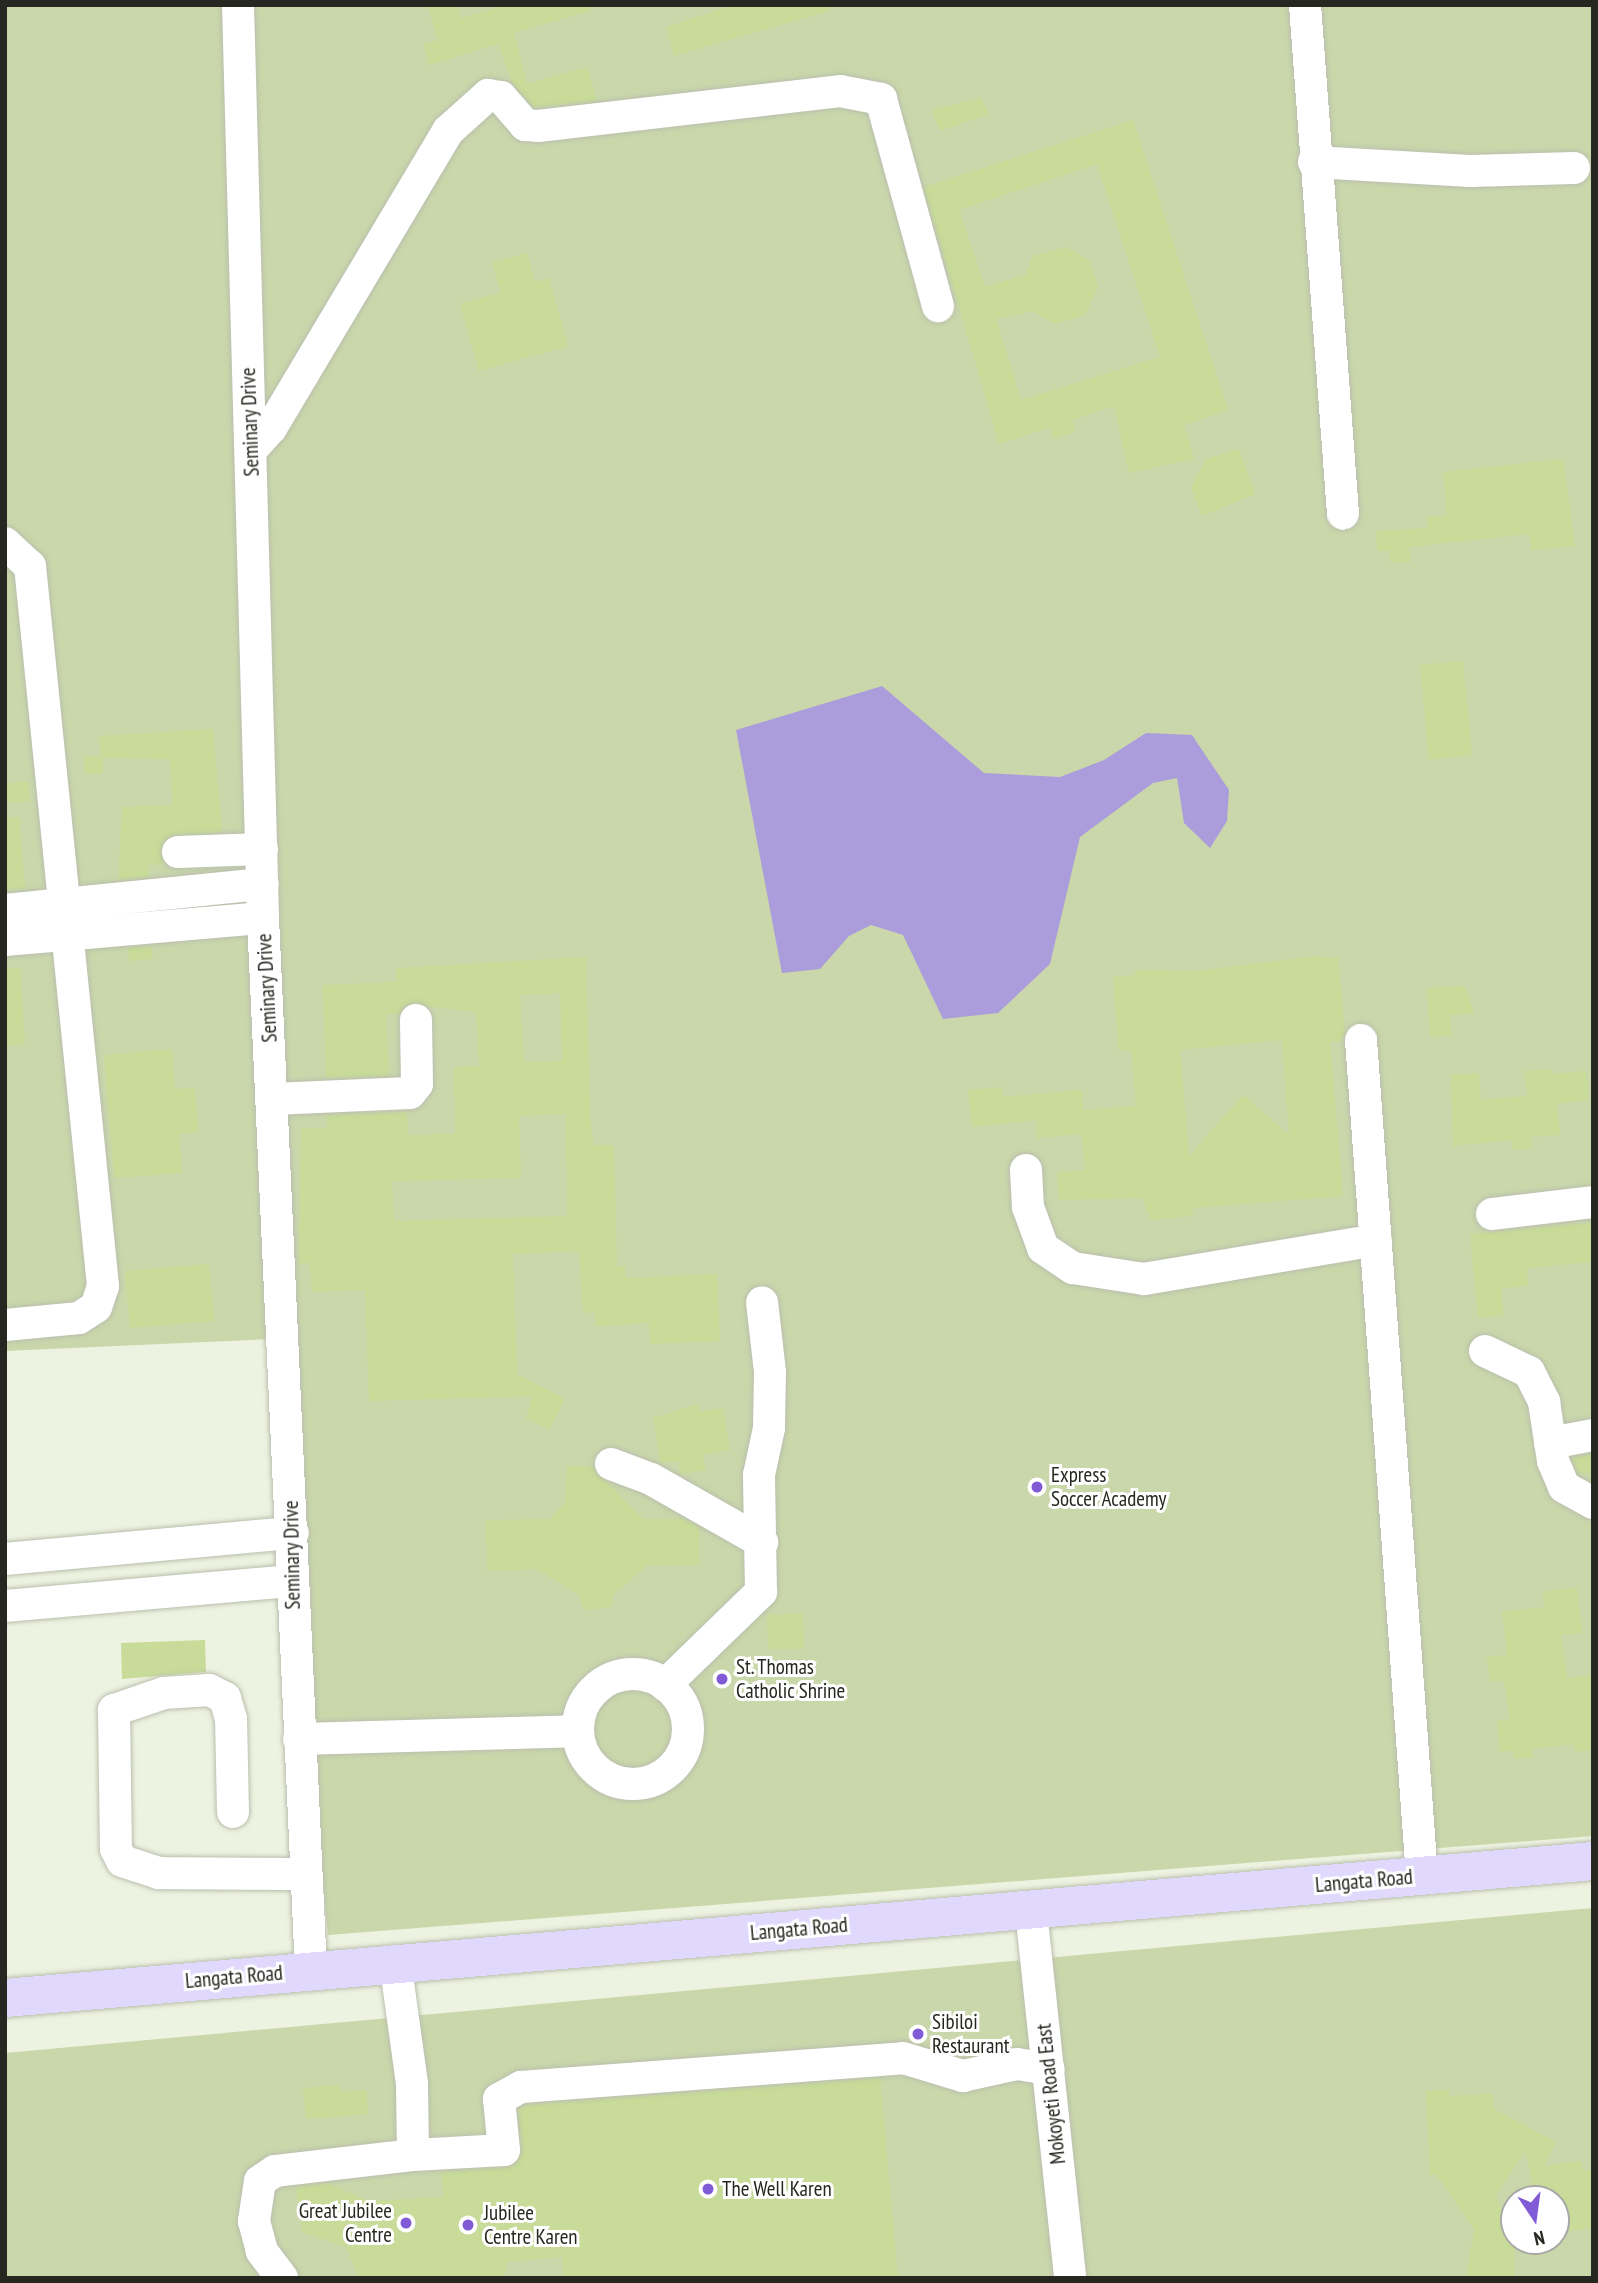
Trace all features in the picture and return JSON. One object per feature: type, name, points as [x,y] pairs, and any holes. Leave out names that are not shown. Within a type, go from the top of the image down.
[{"type":"main road","name":"Langata Road","points":[[5,1998],[395,1961],[1031,1911],[1593,1861]]},
{"type":"street","name":"Seminary Drive","points":[[238,5],[263,918],[311,1971]]},
{"type":"street","points":[[1304,5],[1343,514]]},
{"type":"street","points":[[251,450],[271,428],[448,131],[488,95],[501,97],[525,125],[538,126],[840,91],[873,95],[881,99],[887,118],[938,306]]},
{"type":"street","points":[[1314,162],[1470,171],[1574,168]]},
{"type":"street","points":[[5,543],[30,566],[101,1298],[79,1318],[5,1325]]},
{"type":"street","points":[[178,852],[262,849]]},
{"type":"street","points":[[5,940],[63,920],[262,884]]},
{"type":"street","points":[[5,910],[63,920],[263,918]]},
{"type":"street","points":[[272,1099],[410,1093],[417,1084],[416,1020]]},
{"type":"street","points":[[1361,1040],[1422,1876]]},
{"type":"street","points":[[1026,1170],[1028,1207],[1043,1248],[1073,1268],[1144,1279],[1376,1240]]},
{"type":"street","points":[[1492,1214],[1593,1202]]},
{"type":"street","points":[[665,1685],[755,1604],[765,1566],[760,1475],[769,1428],[770,1372],[762,1302]]},
{"type":"street","points":[[1485,1351],[1529,1372],[1551,1425],[1550,1443],[1564,1487],[1593,1503]]},
{"type":"street","points":[[1550,1443],[1593,1435]]},
{"type":"street","points":[[611,1464],[651,1479],[762,1542]]},
{"type":"street","points":[[5,1559],[293,1533]]},
{"type":"street","points":[[126,1548],[130,1595]]},
{"type":"street","points":[[5,1605],[292,1581]]},
{"type":"street","points":[[626,1675],[665,1685],[687,1718],[687,1738],[667,1773],[649,1782],[609,1780],[592,1768],[577,1731],[580,1711],[607,1681],[626,1675]]},
{"type":"street","points":[[233,1812],[231,1719],[225,1698],[209,1690],[164,1693],[114,1710],[116,1849],[122,1861],[158,1874],[306,1874]]},
{"type":"street","points":[[299,1739],[577,1731]]},
{"type":"street","name":"Mokoyeti Road East","points":[[1031,1911],[1070,2278]]},
{"type":"street","points":[[395,1961],[412,2084],[413,2155]]},
{"type":"street","points":[[282,2278],[262,2251],[254,2221],[260,2181],[275,2171],[413,2155],[504,2151],[499,2099],[521,2087],[903,2058],[963,2076],[1017,2064],[1049,2069]]},
{"type":"green space","points":[[5,5],[1593,5],[1593,1836],[328,1935],[272,1339],[5,1351]]},
{"type":"green space","points":[[1593,1908],[1593,2278],[5,2278],[5,2053]]},
{"type":"shaded area","points":[[882,686],[984,773],[1060,777],[1104,760],[1146,733],[1192,735],[1229,790],[1227,821],[1210,848],[1184,823],[1177,778],[1153,783],[1080,837],[1050,964],[998,1013],[943,1019],[903,935],[871,925],[849,936],[820,969],[782,973],[736,730]]},
{"type":"building","points":[[427,5],[458,5],[461,18],[506,5],[589,5],[590,11],[514,33],[527,84],[587,67],[597,101],[534,107],[513,84],[498,44],[429,65],[423,44],[438,40]]},
{"type":"building","points":[[733,5],[828,5],[829,11],[674,56],[666,27]]},
{"type":"building","points":[[981,98],[989,114],[940,131],[931,110]]},
{"type":"building","points":[[1133,120],[1228,410],[1184,425],[1194,459],[1129,473],[1114,406],[1072,420],[1075,432],[1053,439],[1050,427],[999,444],[924,187]],"holes":[[[1097,164],[1160,357],[1021,400],[996,319],[1032,311],[1056,324],[1085,315],[1098,287],[1089,260],[1066,247],[1033,256],[1025,275],[985,287],[959,210]]]},
{"type":"building","points":[[527,253],[535,282],[549,278],[568,346],[479,371],[460,304],[501,292],[492,263]]},
{"type":"building","points":[[1239,449],[1255,494],[1202,516],[1191,488],[1206,459]]},
{"type":"building","points":[[1563,459],[1575,546],[1531,550],[1529,534],[1409,547],[1410,562],[1391,563],[1390,551],[1377,551],[1376,531],[1428,528],[1427,517],[1447,515],[1443,472]]},
{"type":"building","points":[[1463,661],[1472,755],[1429,760],[1420,665]]},
{"type":"building","points":[[213,729],[222,832],[167,837],[160,852],[165,864],[148,865],[149,877],[118,880],[122,807],[173,805],[170,759],[103,758],[103,774],[85,774],[84,756],[101,756],[99,736]]},
{"type":"building","points":[[28,782],[29,801],[5,803],[5,783]]},
{"type":"building","points":[[19,817],[25,888],[5,890],[5,818]]},
{"type":"building","points":[[151,946],[153,959],[129,961],[128,948]]},
{"type":"building","points":[[1315,956],[1338,958],[1345,1031],[1341,1041],[1330,1042],[1343,1196],[1192,1208],[1193,1216],[1151,1220],[1142,1198],[1059,1200],[1057,1173],[1085,1170],[1082,1134],[1037,1138],[1036,1120],[972,1127],[968,1090],[1002,1087],[1003,1097],[1082,1090],[1083,1110],[1136,1106],[1131,1050],[1119,1051],[1113,977],[1135,975],[1135,970],[1194,971]],"holes":[[[1282,1040],[1289,1135],[1243,1095],[1189,1156],[1180,1050]]]},
{"type":"building","points":[[586,957],[590,1117],[594,1145],[614,1145],[617,1266],[625,1266],[626,1278],[717,1274],[720,1341],[650,1344],[649,1323],[596,1326],[595,1312],[583,1313],[579,1251],[513,1254],[517,1374],[565,1399],[549,1430],[526,1418],[532,1396],[369,1401],[365,1290],[312,1292],[310,1263],[299,1264],[301,1128],[327,1128],[327,1115],[407,1112],[408,1135],[455,1134],[454,1067],[479,1066],[476,1012],[407,1004],[399,1014],[386,1014],[389,1076],[326,1078],[323,985],[397,982],[396,968]],"holes":[[[560,993],[562,1061],[524,1062],[520,995]],[[566,1114],[567,1216],[394,1221],[392,1181],[521,1178],[519,1116]]]},
{"type":"building","points":[[20,968],[25,1044],[5,1046],[5,969]]},
{"type":"building","points":[[1465,986],[1474,1014],[1450,1015],[1452,1035],[1430,1037],[1427,988]]},
{"type":"building","points":[[172,1049],[175,1089],[195,1088],[198,1132],[179,1134],[182,1173],[114,1178],[104,1055]]},
{"type":"building","points":[[1551,1069],[1551,1074],[1586,1071],[1589,1100],[1557,1104],[1560,1135],[1531,1137],[1532,1148],[1513,1150],[1512,1140],[1453,1146],[1451,1075],[1479,1073],[1481,1100],[1527,1096],[1524,1071]]},
{"type":"building","points":[[1593,1223],[1593,1262],[1527,1268],[1528,1285],[1501,1289],[1504,1315],[1478,1318],[1470,1234]]},
{"type":"building","points":[[209,1264],[214,1321],[130,1328],[125,1271]]},
{"type":"building","points":[[698,1404],[699,1412],[723,1408],[730,1450],[703,1455],[706,1470],[680,1474],[678,1461],[661,1463],[653,1418]]},
{"type":"building","points":[[1593,1454],[1593,1472],[1578,1474],[1572,1458]]},
{"type":"building","points":[[567,1466],[593,1467],[643,1519],[684,1519],[699,1528],[699,1565],[647,1565],[613,1595],[611,1607],[584,1610],[579,1595],[537,1569],[487,1571],[486,1520],[550,1519],[565,1502]]},
{"type":"building","points":[[1577,1588],[1582,1633],[1561,1635],[1567,1678],[1592,1675],[1593,1750],[1575,1752],[1574,1744],[1532,1749],[1533,1757],[1514,1759],[1513,1750],[1500,1752],[1497,1721],[1510,1719],[1504,1681],[1490,1681],[1487,1657],[1507,1655],[1502,1612],[1544,1607],[1543,1591]]},
{"type":"building","points":[[803,1614],[804,1649],[768,1649],[767,1615]]},
{"type":"building","points":[[205,1640],[206,1672],[122,1679],[121,1643]]},
{"type":"building","name":"The Well Karen","points":[[880,2078],[898,2278],[564,2278],[562,2257],[507,2262],[504,2278],[359,2278],[346,2247],[302,2232],[296,2187],[327,2183],[368,2201],[444,2197],[441,2172],[514,2166],[522,2149],[518,2109],[526,2105]]},
{"type":"building","points":[[340,2085],[340,2092],[366,2090],[368,2114],[306,2119],[303,2088]]},
{"type":"building","points":[[1449,2090],[1449,2096],[1493,2094],[1494,2109],[1556,2142],[1544,2166],[1581,2161],[1583,2171],[1593,2170],[1593,2228],[1570,2231],[1570,2185],[1533,2185],[1525,2150],[1503,2185],[1500,2185],[1496,2196],[1500,2206],[1500,2255],[1514,2255],[1514,2278],[1466,2278],[1474,2229],[1436,2174],[1430,2175],[1426,2091]]},
{"type":"place","name":"Express Soccer Academy","points":[[1037,1487]]},
{"type":"place","name":"St. Thomas Catholic Shrine","points":[[722,1679]]},
{"type":"place","name":"Sibiloi Restaurant","points":[[918,2034]]},
{"type":"place","name":"The Well Karen","points":[[708,2189]]},
{"type":"place","name":"Great Jubilee Centre","points":[[406,2223]]},
{"type":"place","name":"Jubilee Centre Karen","points":[[468,2225]]}]
